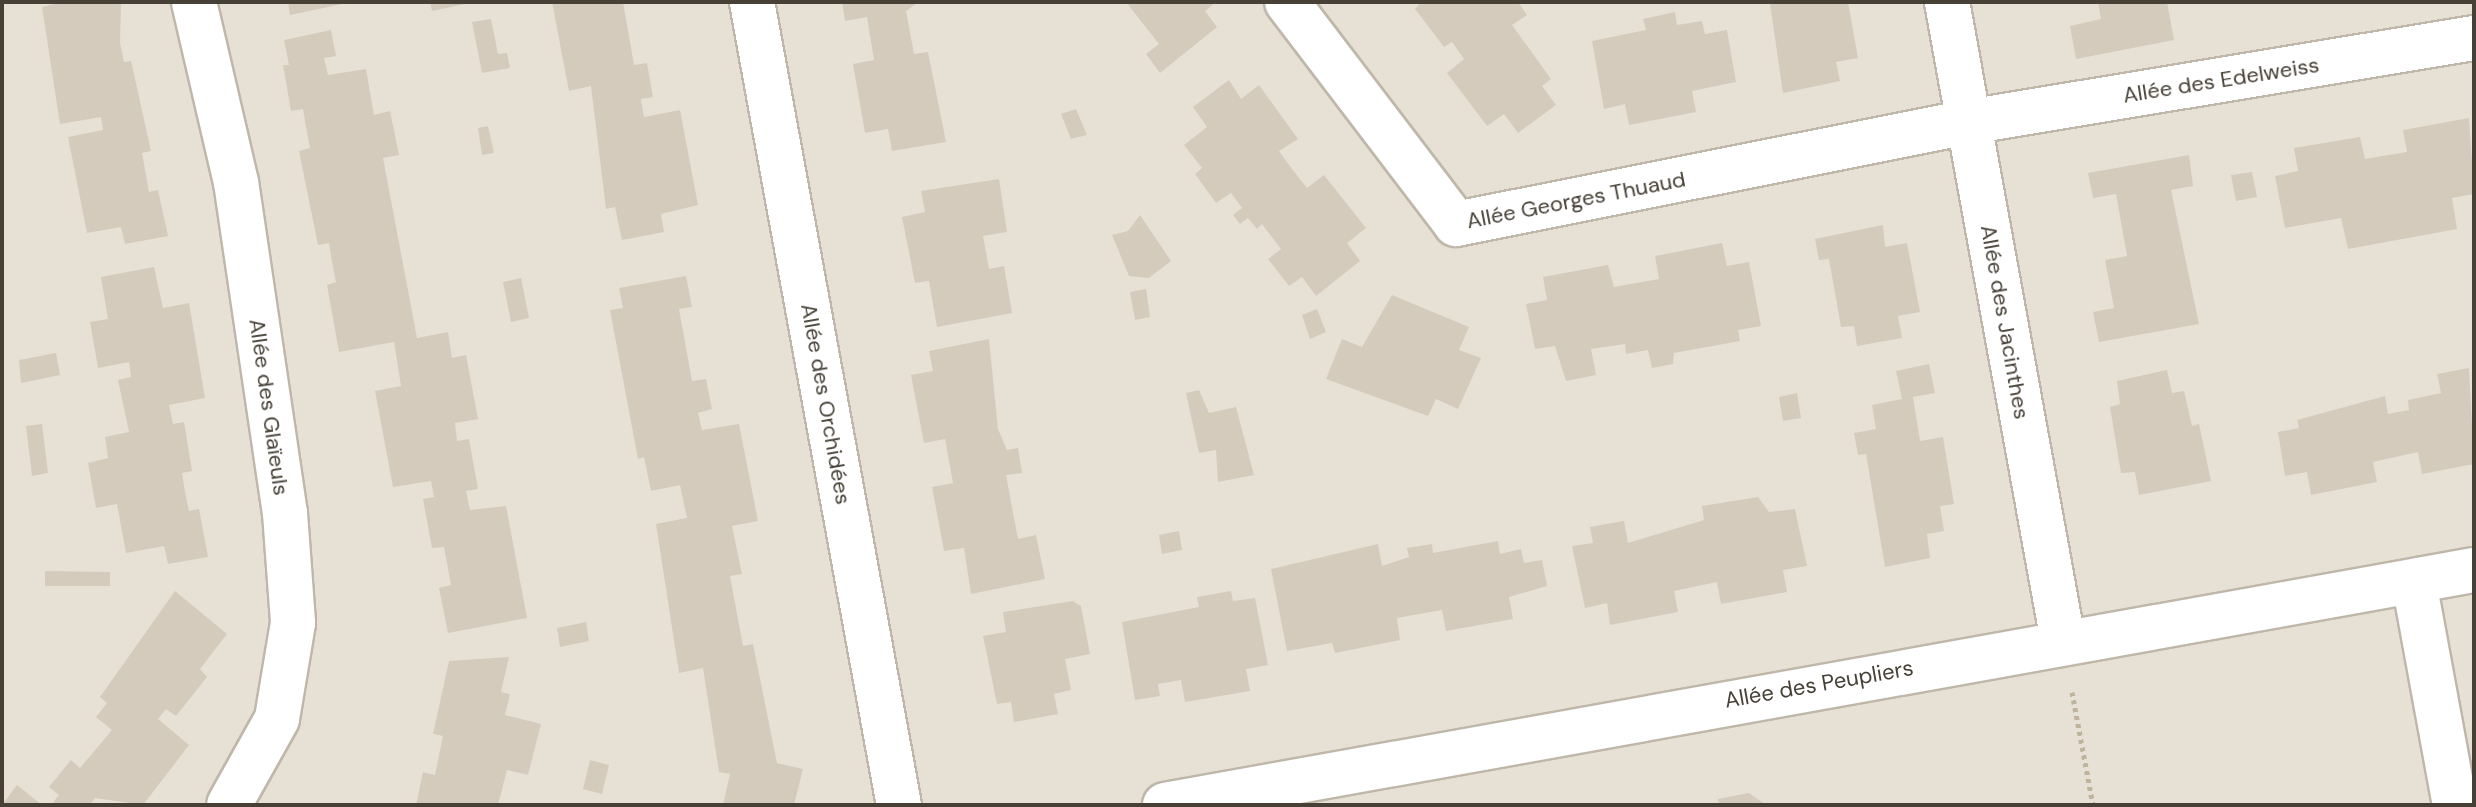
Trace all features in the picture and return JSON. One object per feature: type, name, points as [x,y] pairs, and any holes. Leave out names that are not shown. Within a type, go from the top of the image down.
[{"type":"street","name":"Allée des Glaïeuls","points":[[194,2],[236,182],[285,513],[293,623],[277,719],[229,805]]},
{"type":"street","name":"Allée des Orchidées","points":[[752,2],[899,805]]},
{"type":"street","name":"Allée Georges Thuaud","points":[[1287,2],[1456,224],[1968,122]]},
{"type":"street","name":"Allée des Jacinthes","points":[[1947,2],[2063,641]]},
{"type":"street","name":"Allée des Edelweiss","points":[[1968,122],[2474,38]]},
{"type":"street","name":"Allée des Peupliers","points":[[1165,805],[2063,641],[2474,570]]},
{"type":"street","points":[[2414,582],[2455,805]]},
{"type":"path","points":[[2063,641],[2093,805]]},
{"type":"shaded area","points":[[2,2],[2474,2],[2474,805],[2,805]]},
{"type":"building","points":[[63,2],[121,2],[120,43],[124,62],[131,61],[151,151],[142,153],[149,192],[158,190],[168,236],[125,244],[121,227],[87,233],[68,137],[103,130],[101,117],[60,124],[42,7]]},
{"type":"building","points":[[288,2],[347,2],[347,3],[290,15]]},
{"type":"building","points":[[430,2],[470,2],[470,3],[432,11]]},
{"type":"building","points":[[552,2],[623,2],[634,65],[647,63],[653,97],[641,99],[644,117],[680,110],[698,205],[661,214],[664,232],[622,240],[615,207],[606,209],[591,86],[569,91]]},
{"type":"building","points":[[842,2],[918,2],[906,11],[914,54],[928,52],[946,142],[892,151],[888,129],[865,133],[853,64],[874,60],[867,17],[845,21]]},
{"type":"building","points":[[1126,2],[1216,2],[1205,11],[1217,27],[1160,73],[1146,54],[1159,44]]},
{"type":"building","points":[[1421,2],[1518,2],[1527,15],[1512,25],[1551,79],[1542,86],[1556,105],[1518,133],[1504,114],[1487,126],[1447,73],[1464,59],[1452,42],[1444,47],[1415,9]]},
{"type":"building","points":[[1764,2],[1848,2],[1858,58],[1836,62],[1840,81],[1783,93],[1770,4]]},
{"type":"building","points":[[2098,2],[2167,2],[2174,40],[2076,59],[2070,26],[2101,19]]},
{"type":"building","points":[[1675,12],[1677,25],[1702,21],[1705,34],[1727,30],[1736,82],[1692,91],[1696,112],[1629,125],[1625,104],[1604,109],[1592,41],[1646,30],[1643,19]]},
{"type":"building","points":[[491,19],[498,54],[507,53],[510,68],[482,73],[472,22]]},
{"type":"building","points":[[331,30],[336,56],[324,58],[328,75],[366,69],[374,115],[390,111],[399,155],[383,158],[417,338],[448,332],[452,358],[466,355],[478,419],[455,423],[457,441],[469,439],[478,489],[466,491],[470,510],[506,506],[527,618],[448,633],[439,588],[451,585],[444,547],[432,548],[423,499],[434,497],[431,481],[393,487],[375,391],[401,386],[394,342],[339,352],[327,285],[336,282],[329,243],[318,245],[299,151],[310,148],[303,109],[291,111],[283,65],[289,65],[284,40]]},
{"type":"building","points":[[1229,80],[1241,99],[1259,85],[1298,139],[1279,151],[1292,169],[1307,188],[1324,175],[1366,228],[1347,243],[1360,261],[1316,296],[1302,277],[1289,286],[1268,259],[1281,249],[1262,224],[1257,229],[1248,218],[1240,224],[1233,215],[1242,208],[1231,193],[1216,203],[1195,174],[1202,168],[1184,145],[1207,127],[1193,107]]},
{"type":"building","points":[[1076,109],[1087,135],[1071,139],[1061,114]]},
{"type":"building","points":[[2469,118],[2474,194],[2452,198],[2457,229],[2348,249],[2341,218],[2285,228],[2275,176],[2298,171],[2294,148],[2360,137],[2365,159],[2407,152],[2403,130]]},
{"type":"building","points":[[488,126],[494,153],[482,155],[478,128]]},
{"type":"building","points":[[2189,155],[2193,186],[2171,190],[2199,324],[2099,342],[2093,312],[2114,308],[2105,260],[2127,256],[2116,194],[2093,198],[2088,173]]},
{"type":"building","points":[[2252,172],[2257,197],[2236,201],[2231,175]]},
{"type":"building","points":[[999,179],[1007,232],[983,236],[989,269],[1004,266],[1012,313],[937,327],[929,281],[915,283],[902,217],[925,212],[921,191]]},
{"type":"building","points":[[1140,215],[1171,261],[1149,278],[1129,276],[1112,235],[1128,231]]},
{"type":"building","points":[[1883,225],[1885,247],[1907,243],[1920,312],[1898,316],[1902,338],[1857,346],[1854,326],[1841,327],[1829,259],[1819,260],[1815,239]]},
{"type":"building","points":[[1722,243],[1727,266],[1749,262],[1761,326],[1738,330],[1740,341],[1674,353],[1673,364],[1652,368],[1648,350],[1626,354],[1625,344],[1591,349],[1596,375],[1566,381],[1555,346],[1535,349],[1526,304],[1547,300],[1543,277],[1608,265],[1614,287],[1659,279],[1655,256]]},
{"type":"building","points":[[154,267],[163,308],[189,303],[205,398],[169,405],[173,424],[184,422],[192,471],[182,473],[185,492],[189,511],[199,509],[208,557],[168,564],[164,546],[126,553],[117,504],[96,508],[88,463],[108,458],[105,437],[129,432],[118,380],[131,377],[129,362],[98,368],[90,322],[108,319],[101,277]]},
{"type":"building","points":[[686,276],[692,307],[679,309],[692,381],[706,379],[712,409],[698,413],[702,430],[739,424],[758,521],[732,526],[742,574],[730,576],[743,646],[753,644],[777,763],[803,769],[794,805],[723,805],[730,774],[719,772],[703,668],[679,673],[656,524],[687,518],[680,485],[651,491],[644,457],[638,459],[610,310],[623,308],[619,288]]},
{"type":"building","points":[[521,278],[529,318],[511,322],[503,282]]},
{"type":"building","points":[[1146,289],[1150,317],[1135,320],[1130,292]]},
{"type":"building","points":[[1392,295],[1469,327],[1459,350],[1481,358],[1458,409],[1436,399],[1428,416],[1326,379],[1342,339],[1362,347]]},
{"type":"building","points":[[1317,309],[1326,332],[1310,339],[1302,315]]},
{"type":"building","points":[[989,339],[998,429],[1007,450],[1018,448],[1022,473],[1006,475],[1018,539],[1036,535],[1045,579],[971,594],[964,548],[944,551],[932,487],[953,483],[945,439],[924,443],[911,375],[933,371],[929,351]]},
{"type":"building","points":[[56,353],[60,375],[21,383],[19,360]]},
{"type":"building","points":[[1929,364],[1935,393],[1913,397],[1920,441],[1943,437],[1954,504],[1940,506],[1944,531],[1927,534],[1930,558],[1885,567],[1866,454],[1858,455],[1854,433],[1876,429],[1872,405],[1902,399],[1896,371]]},
{"type":"building","points":[[2469,368],[2474,464],[2422,474],[2418,452],[2373,462],[2377,482],[2311,495],[2307,472],[2285,476],[2278,432],[2299,428],[2297,420],[2385,396],[2388,414],[2409,410],[2408,400],[2441,393],[2437,374]]},
{"type":"building","points":[[2167,370],[2172,393],[2184,391],[2192,426],[2199,424],[2211,481],[2139,495],[2135,472],[2121,473],[2110,407],[2120,404],[2117,381]]},
{"type":"building","points":[[1199,390],[1209,413],[1236,407],[1254,475],[1218,482],[1216,450],[1199,453],[1186,393]]},
{"type":"building","points":[[1797,393],[1801,418],[1783,421],[1779,397]]},
{"type":"building","points":[[42,424],[48,473],[32,476],[26,426]]},
{"type":"building","points":[[1758,497],[1769,512],[1795,509],[1807,566],[1783,570],[1787,592],[1721,604],[1717,582],[1674,591],[1678,612],[1610,625],[1607,603],[1585,608],[1572,546],[1593,543],[1590,527],[1624,521],[1628,543],[1704,520],[1702,506]]},
{"type":"building","points":[[1179,531],[1182,550],[1162,554],[1159,535]]},
{"type":"building","points":[[1498,541],[1500,554],[1521,549],[1524,563],[1542,560],[1547,586],[1509,597],[1513,619],[1446,631],[1442,610],[1397,618],[1400,640],[1335,653],[1332,643],[1287,651],[1271,569],[1378,544],[1382,566],[1409,557],[1407,548],[1432,544],[1433,553]]},
{"type":"building","points":[[45,571],[110,572],[110,586],[45,586]]},
{"type":"building","points":[[175,591],[227,634],[200,669],[207,677],[176,716],[166,709],[158,719],[189,745],[143,805],[95,798],[90,805],[51,805],[59,795],[49,787],[71,760],[80,768],[112,730],[96,717],[107,703],[100,697]]},
{"type":"building","points":[[1231,591],[1233,601],[1255,598],[1268,665],[1246,669],[1250,691],[1185,702],[1181,680],[1158,684],[1160,696],[1135,700],[1122,622],[1199,607],[1197,597]]},
{"type":"building","points":[[1073,601],[1081,606],[1090,654],[1065,659],[1071,690],[1054,694],[1058,714],[1014,722],[1011,702],[997,704],[983,636],[1006,632],[1003,612]]},
{"type":"building","points":[[586,622],[589,641],[560,647],[557,628]]},
{"type":"building","points":[[509,657],[501,692],[510,694],[505,715],[541,724],[528,775],[507,770],[498,805],[416,805],[423,772],[435,775],[443,736],[433,734],[449,661]]},
{"type":"building","points":[[590,760],[609,765],[602,794],[583,789]]},
{"type":"building","points":[[17,785],[42,805],[2,805]]},
{"type":"building","points":[[1749,793],[1766,805],[1719,805],[1718,799]]}]
